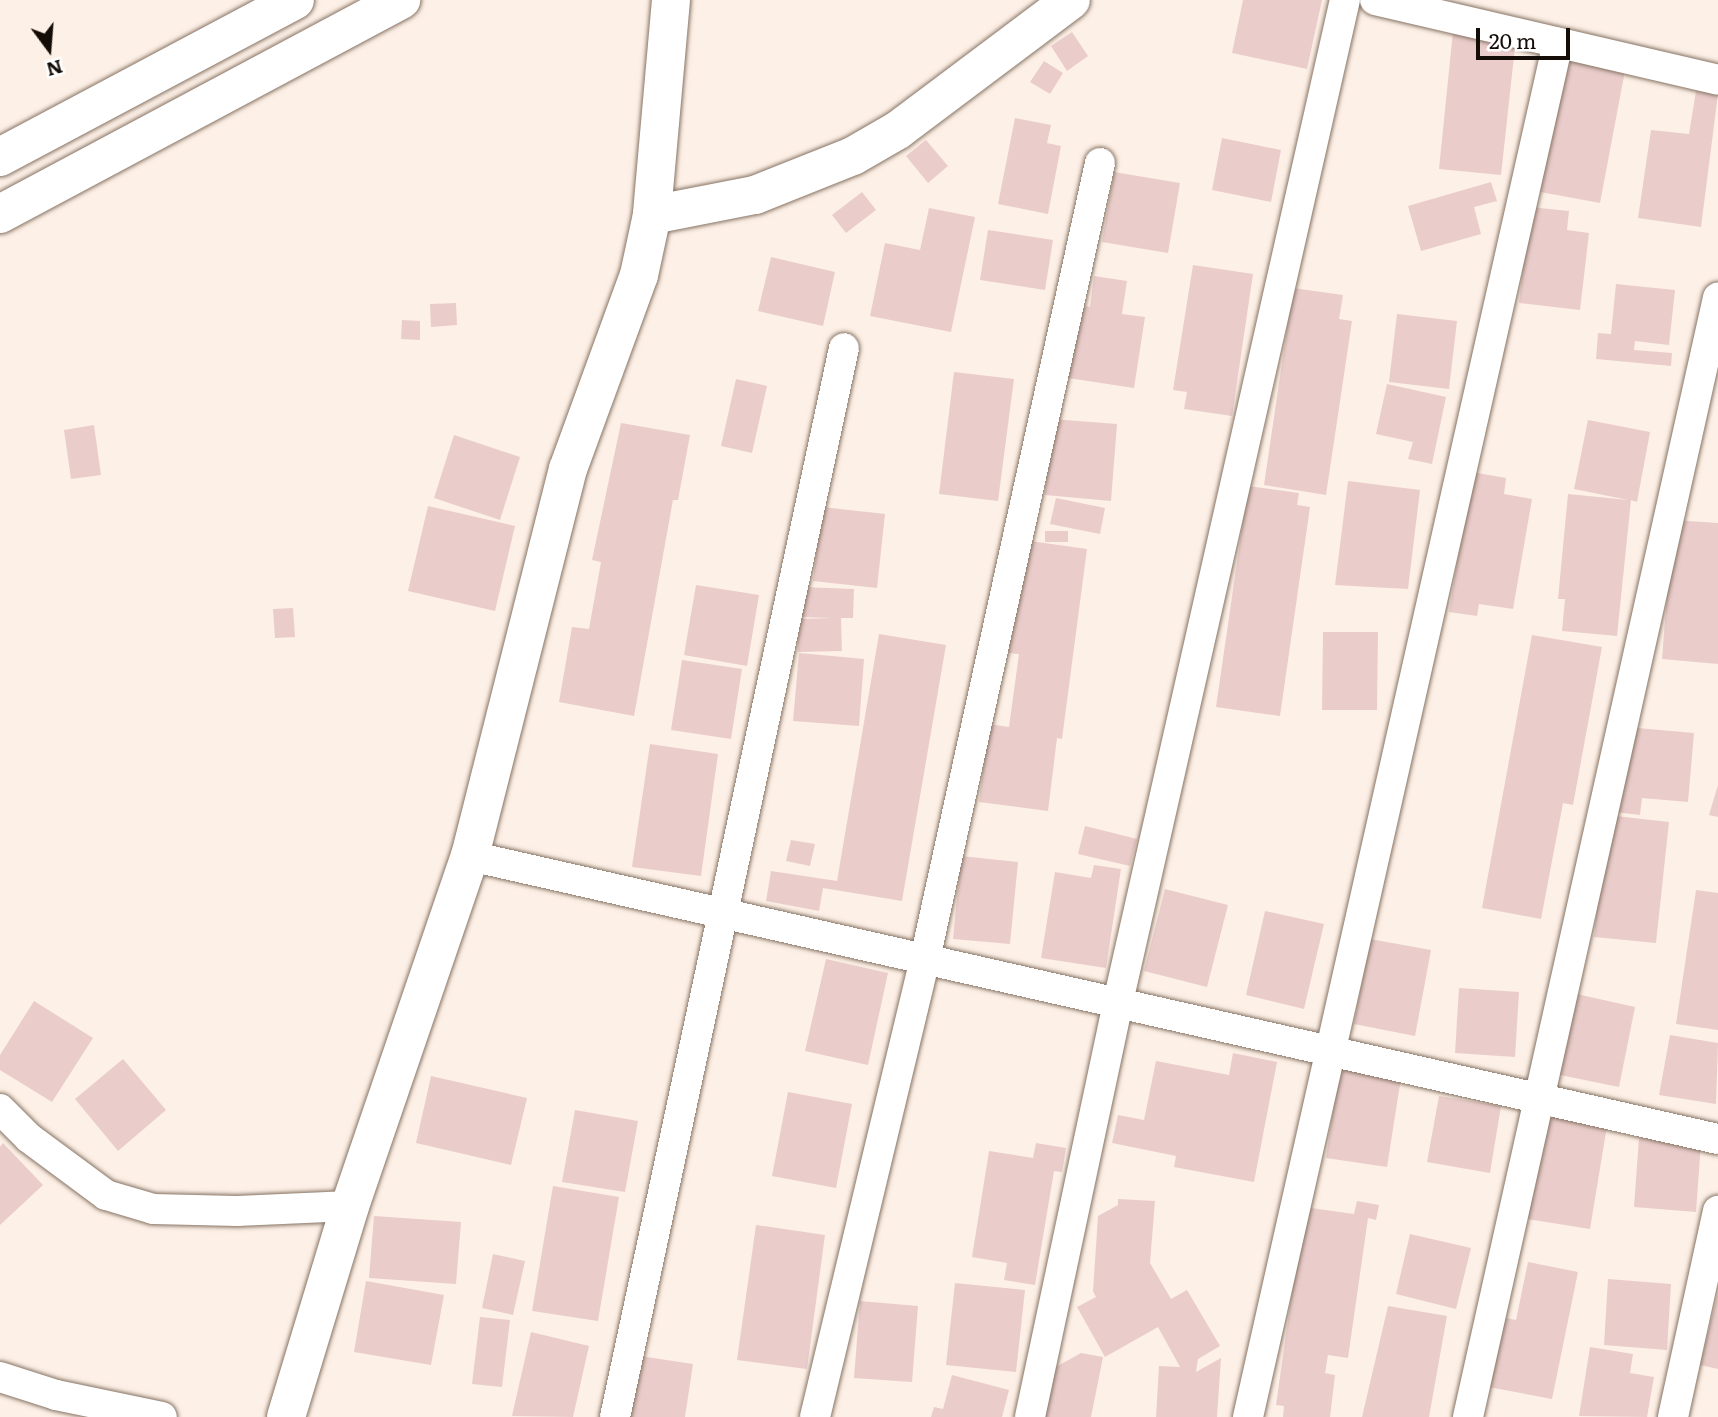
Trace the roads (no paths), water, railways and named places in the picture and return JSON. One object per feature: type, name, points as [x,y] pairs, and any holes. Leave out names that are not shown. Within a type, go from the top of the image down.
[{"type":"main road","points":[[0,157],[295,0]]},
{"type":"main road","points":[[0,214],[401,0]]},
{"type":"main road","points":[[286,1417],[350,1206],[470,856],[568,469],[639,275],[652,215],[671,0]]},
{"type":"main road","points":[[652,215],[755,195],[853,156],[898,130],[1071,0]]},
{"type":"street","points":[[1030,1417],[1118,1002],[1345,0]]},
{"type":"street","points":[[1375,0],[1718,80]]},
{"type":"street","points":[[1248,1417],[1558,43]]},
{"type":"street","points":[[816,1417],[925,959],[1100,163]]},
{"type":"street","points":[[1468,1417],[1718,298]]},
{"type":"street","points":[[615,1417],[844,348]]},
{"type":"street","points":[[470,856],[1718,1139]]},
{"type":"street","points":[[0,1109],[29,1138],[106,1195],[153,1209],[237,1212],[350,1206]]},
{"type":"street","points":[[1673,1417],[1718,1211]]},
{"type":"street","points":[[0,1377],[56,1395],[162,1417]]}]
